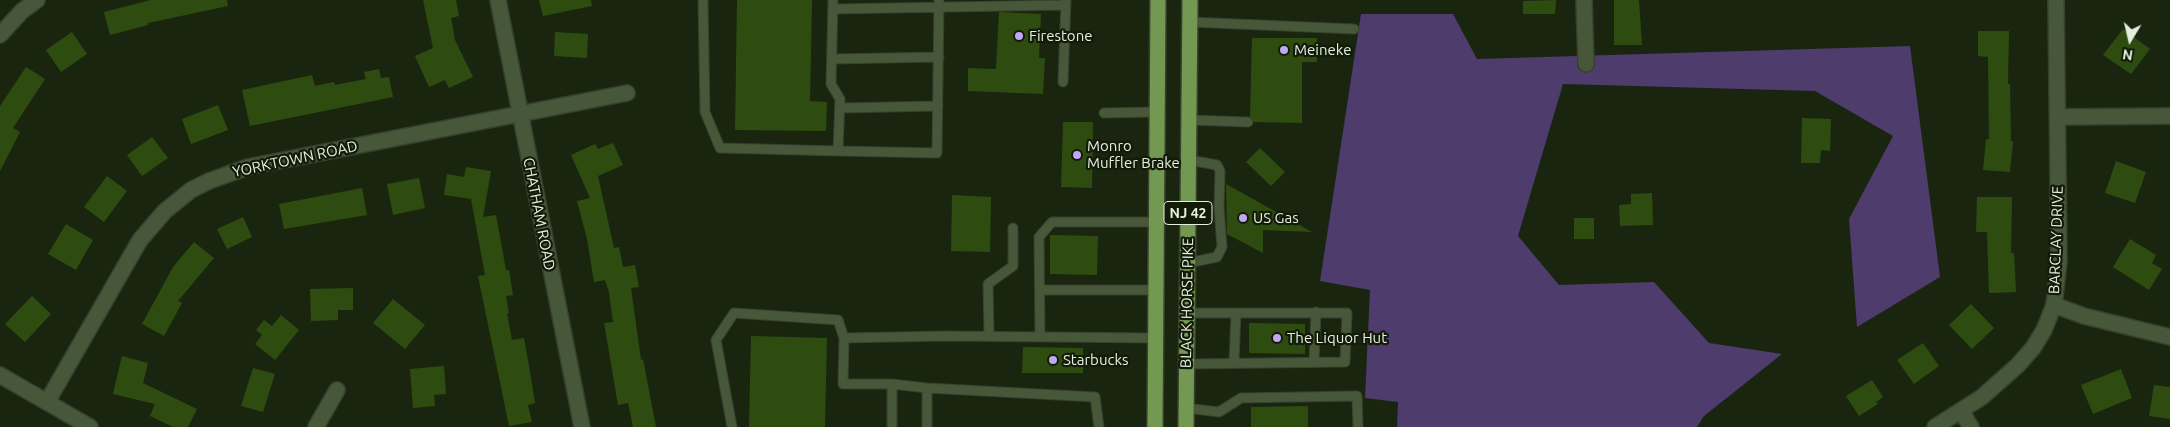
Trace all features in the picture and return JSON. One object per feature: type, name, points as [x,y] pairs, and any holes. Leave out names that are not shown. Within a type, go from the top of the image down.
[{"type":"highway","name":"BLACK HORSE PIKE","points":[[1155,427],[1158,0]]},
{"type":"highway","name":"BLACK HORSE PIKE","points":[[1186,427],[1190,0]]},
{"type":"street","points":[[0,35],[22,11],[37,0]]},
{"type":"street","name":"CHATHAM ROAD","points":[[498,0],[582,427]]},
{"type":"street","points":[[1584,0],[1586,64]]},
{"type":"street","name":"BARCLAY DRIVE","points":[[1936,427],[1982,397],[2018,365],[2033,348],[2044,330],[2054,305],[2059,260],[2056,0]]},
{"type":"street","name":"YORKTOWN ROAD","points":[[47,402],[140,240],[165,211],[191,190],[218,177],[248,167],[627,93]]},
{"type":"street","points":[[2058,117],[2170,116]]},
{"type":"street","points":[[2054,305],[2084,316],[2170,337]]},
{"type":"street","points":[[0,376],[90,427]]},
{"type":"street","points":[[316,427],[336,390]]},
{"type":"street","points":[[1961,411],[1971,427]]},
{"type":"lane","points":[[703,0],[705,112],[720,148],[937,153],[939,4]]},
{"type":"lane","points":[[838,151],[840,99],[831,84],[833,5],[1066,2],[1063,82]]},
{"type":"lane","points":[[1190,22],[1354,28]]},
{"type":"lane","points":[[832,58],[939,56]]},
{"type":"lane","points":[[840,108],[938,106]]},
{"type":"lane","points":[[1104,112],[1157,112]]},
{"type":"lane","points":[[1189,120],[1248,122]]},
{"type":"lane","points":[[1188,263],[1218,257],[1222,247],[1219,207],[1220,171],[1217,165],[1189,160]]},
{"type":"lane","points":[[1040,337],[1039,237],[1052,222],[1156,222]]},
{"type":"lane","points":[[989,336],[988,284],[1013,266],[1013,228]]},
{"type":"lane","points":[[1040,290],[1156,290]]},
{"type":"lane","points":[[1314,362],[1316,312]]},
{"type":"lane","points":[[732,427],[716,340],[734,313],[838,320],[844,338],[843,384],[892,384],[927,388],[1095,397],[1099,427]]},
{"type":"lane","points":[[1186,364],[1345,362],[1346,313],[1187,313]]},
{"type":"lane","points":[[1234,362],[1236,313]]},
{"type":"lane","points":[[844,338],[989,336],[1156,338]]},
{"type":"lane","points":[[892,384],[892,427]]},
{"type":"lane","points":[[927,388],[927,427]]},
{"type":"lane","points":[[1186,408],[1219,412],[1241,398],[1357,396],[1358,427]]},
{"type":"shaded area","points":[[1361,14],[1453,14],[1477,59],[1910,46],[1940,277],[1857,327],[1849,219],[1893,136],[1815,91],[1563,84],[1518,236],[1559,285],[1654,282],[1709,343],[1782,354],[1704,416],[1697,427],[1397,427],[1398,402],[1365,398],[1370,290],[1320,281]]},
{"type":"building","points":[[151,0],[227,0],[228,6],[148,23],[148,25],[110,35],[104,12]]},
{"type":"building","points":[[423,0],[456,0],[459,16],[451,18],[455,40],[473,77],[449,88],[445,80],[429,87],[415,56],[433,48]]},
{"type":"building","points":[[539,0],[591,0],[592,6],[543,16]]},
{"type":"building","points":[[737,0],[812,0],[810,101],[827,102],[826,131],[735,130]]},
{"type":"building","points":[[1556,0],[1555,14],[1523,14],[1523,1]]},
{"type":"building","points":[[1614,0],[1639,0],[1642,45],[1614,45]]},
{"type":"building","name":"Firestone","points":[[999,12],[1041,14],[1039,58],[1045,58],[1043,94],[968,91],[968,68],[996,69]]},
{"type":"building","points":[[2123,29],[2150,49],[2131,74],[2103,55]]},
{"type":"building","points":[[1978,31],[2009,31],[2008,84],[2010,84],[2011,141],[2013,141],[2010,172],[1983,170],[1986,139],[1989,139],[1988,57],[1978,56]]},
{"type":"building","points":[[72,32],[87,54],[61,72],[46,50]]},
{"type":"building","points":[[555,32],[588,34],[587,58],[554,56]]},
{"type":"building","points":[[1252,38],[1317,38],[1317,62],[1302,62],[1302,123],[1254,122],[1250,116]]},
{"type":"building","points":[[26,67],[45,79],[13,128],[20,132],[0,171],[0,106]]},
{"type":"building","points":[[379,69],[381,78],[389,77],[393,97],[250,126],[242,90],[312,75],[315,86],[334,82],[335,85],[366,79],[364,72]]},
{"type":"building","points":[[218,105],[228,130],[191,144],[182,119]]},
{"type":"building","points":[[1802,118],[1831,119],[1830,151],[1821,150],[1820,163],[1801,163]]},
{"type":"building","name":"Monro Muffler Brake","points":[[1063,122],[1093,122],[1092,188],[1061,187]]},
{"type":"building","points":[[152,137],[168,158],[142,176],[127,155]]},
{"type":"building","points":[[613,143],[623,165],[598,176],[614,248],[619,247],[623,267],[635,265],[639,287],[631,288],[641,360],[643,359],[656,427],[633,427],[628,403],[618,405],[604,323],[613,322],[609,292],[605,280],[594,282],[587,239],[577,201],[590,198],[571,155],[595,144],[598,149]]},
{"type":"building","points":[[1260,148],[1285,172],[1271,186],[1246,162]]},
{"type":"building","points":[[2116,161],[2146,172],[2135,203],[2105,193]]},
{"type":"building","points":[[466,167],[491,171],[483,217],[496,215],[506,270],[509,270],[513,295],[506,296],[512,340],[524,338],[529,366],[535,403],[528,405],[532,422],[509,426],[478,276],[485,275],[471,199],[444,195],[447,174],[464,177]]},
{"type":"building","points":[[107,176],[127,191],[104,222],[84,207]]},
{"type":"building","points":[[419,178],[425,208],[393,215],[387,184]]},
{"type":"building","name":"US Gas","points":[[1226,184],[1312,232],[1263,230],[1263,253],[1227,234]]},
{"type":"building","points":[[362,188],[367,215],[284,229],[279,204]]},
{"type":"building","points":[[1652,193],[1653,225],[1620,226],[1619,205],[1631,204],[1631,194]]},
{"type":"building","points":[[952,195],[991,197],[990,252],[951,251]]},
{"type":"building","points":[[1977,197],[2012,197],[2011,253],[2014,253],[2016,292],[1989,293],[1987,232],[1976,232]]},
{"type":"building","points":[[243,217],[252,237],[227,249],[217,229]]},
{"type":"building","points":[[1574,218],[1594,218],[1594,239],[1574,239]]},
{"type":"building","points":[[66,224],[93,240],[76,270],[48,254]]},
{"type":"building","points":[[1050,235],[1098,236],[1097,275],[1050,274]]},
{"type":"building","points":[[2130,239],[2156,255],[2152,263],[2162,269],[2149,290],[2113,267]]},
{"type":"building","points":[[194,242],[214,258],[178,301],[182,303],[164,336],[142,324],[173,267]]},
{"type":"building","points":[[353,288],[353,310],[338,310],[338,320],[311,321],[310,289]]},
{"type":"building","points":[[32,296],[51,314],[25,342],[5,324]]},
{"type":"building","points":[[393,299],[425,325],[405,349],[373,323]]},
{"type":"building","points":[[1971,304],[1994,328],[1972,349],[1949,325]]},
{"type":"building","points":[[281,315],[299,330],[275,360],[255,344],[262,335],[256,330],[264,320],[272,326]]},
{"type":"building","name":"The Liquor Hut","points":[[1249,323],[1305,324],[1305,354],[1249,353]]},
{"type":"building","points":[[751,336],[827,338],[825,427],[749,427]]},
{"type":"building","points":[[1923,343],[1939,366],[1914,384],[1897,360]]},
{"type":"building","name":"Starbucks","points":[[1023,347],[1083,348],[1083,373],[1022,373]]},
{"type":"building","points":[[122,356],[148,363],[143,383],[197,409],[188,427],[173,427],[150,416],[155,404],[113,394]]},
{"type":"building","points":[[444,366],[446,394],[434,395],[435,406],[413,408],[410,369]]},
{"type":"building","points":[[253,368],[275,374],[263,412],[241,406]]},
{"type":"building","points":[[2121,369],[2132,398],[2093,414],[2081,385]]},
{"type":"building","points":[[1872,380],[1883,397],[1876,402],[1878,404],[1859,416],[1846,396]]},
{"type":"building","points":[[2154,385],[2170,387],[2170,419],[2149,416]]},
{"type":"building","points":[[1308,406],[1308,427],[1251,427],[1251,407]]},
{"type":"place","name":"Firestone","points":[[1019,36]]},
{"type":"place","name":"Meineke","points":[[1284,50]]},
{"type":"place","name":"Monro Muffler Brake","points":[[1077,155]]},
{"type":"place","name":"US Gas","points":[[1243,218]]},
{"type":"place","name":"The Liquor Hut","points":[[1277,338]]},
{"type":"place","name":"Starbucks","points":[[1053,360]]}]
